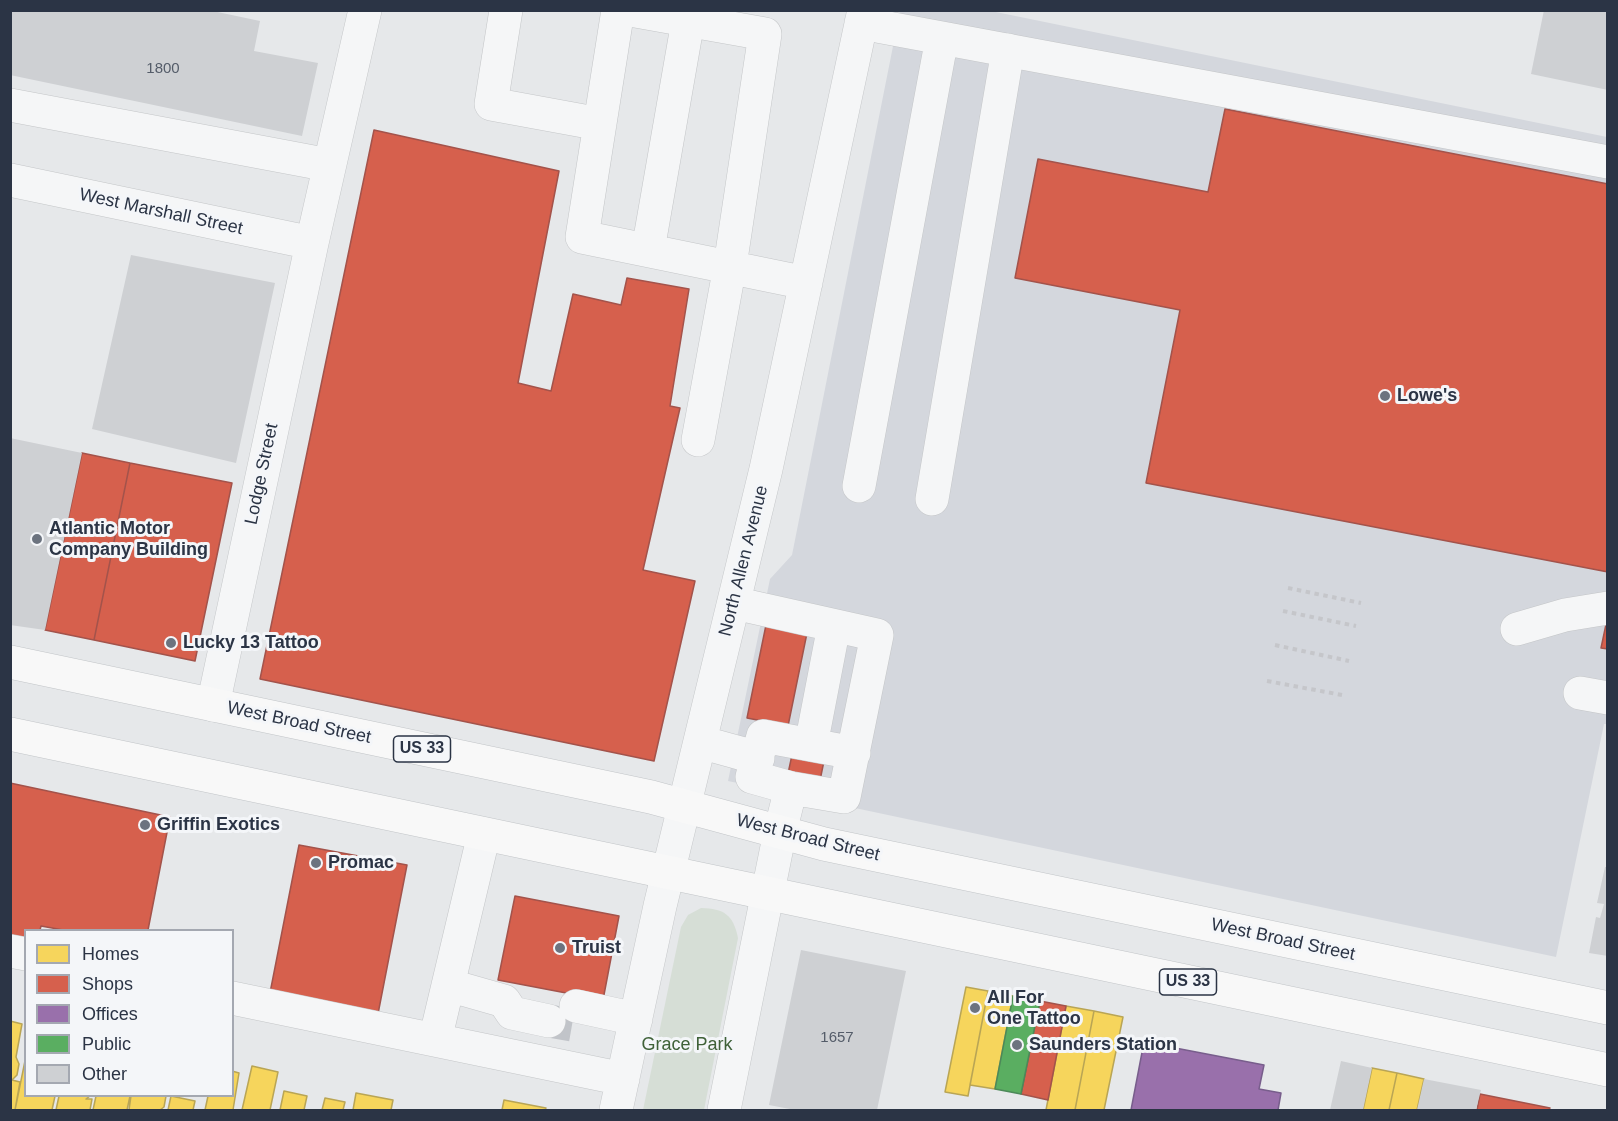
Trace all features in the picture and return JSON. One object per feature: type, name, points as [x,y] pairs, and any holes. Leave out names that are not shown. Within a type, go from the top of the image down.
[{"type":"main road","name":"West Broad Street","points":[[10,662],[651,797],[824,844],[1608,1008]]},
{"type":"main road","name":"US 33","points":[[10,734],[1608,1070]]},
{"type":"street","name":"Lodge Street","points":[[213,705],[312,243],[365,10]]},
{"type":"street","points":[[506,10],[491,104],[600,124]]},
{"type":"street","points":[[618,10],[582,237],[806,283]]},
{"type":"street","points":[[630,10],[765,34],[730,266],[698,440]]},
{"type":"street","points":[[863,17],[942,38],[1608,162]]},
{"type":"street","name":"North Allen Avenue","points":[[616,1110],[668,873],[766,469],[863,17]]},
{"type":"street","points":[[648,250],[688,21]]},
{"type":"street","points":[[859,486],[942,38]]},
{"type":"street","points":[[932,499],[1008,50]]},
{"type":"street","points":[[10,105],[330,165]]},
{"type":"street","name":"West Marshall Street","points":[[10,180],[312,243]]},
{"type":"street","points":[[734,603],[877,635],[854,753],[844,797],[791,788],[752,777],[764,736],[854,753]]},
{"type":"street","points":[[1517,629],[1565,615],[1608,608]]},
{"type":"street","points":[[811,745],[834,626]]},
{"type":"street","points":[[700,742],[758,758]]},
{"type":"street","points":[[733,1109],[780,832],[791,788]]},
{"type":"street","points":[[435,1040],[484,834]]},
{"type":"street","points":[[448,985],[504,1001],[512,1012],[563,1013],[634,1029]]},
{"type":"street","points":[[234,998],[622,1079]]},
{"type":"path","points":[[1288,588],[1361,603]]},
{"type":"path","points":[[1282,611],[1356,626]]},
{"type":"path","points":[[1275,645],[1349,661]]},
{"type":"path","points":[[1267,681],[1342,695]]},
{"type":"shaded area","points":[[900,11],[991,11],[1607,137],[1607,724],[1604,724],[1556,957],[728,781],[770,579],[792,555]]},
{"type":"green space","name":"Grace Park","points":[[701,908],[726,914],[733,923],[738,938],[704,1110],[643,1110],[681,927],[688,915]]},
{"type":"building: Homes","points":[[966,987],[988,991],[968,1096],[945,1092]]},
{"type":"building: Homes","points":[[988,991],[1013,996],[995,1089],[970,1085]]},
{"type":"building: Homes","points":[[1066,1006],[1094,1011],[1075,1110],[1046,1110]]},
{"type":"building: Homes","points":[[1094,1011],[1123,1017],[1104,1110],[1075,1110]]},
{"type":"building: Homes","points":[[10,1021],[22,1024],[16,1057],[19,1064],[17,1075],[12,1080],[20,1082],[15,1110],[10,1110]]},
{"type":"building: Homes","points":[[24,1066],[24,1097],[55,1097],[52,1110],[15,1110]]},
{"type":"building: Homes","points":[[252,1066],[278,1072],[270,1110],[242,1110]]},
{"type":"building: Homes","points":[[1372,1068],[1397,1073],[1389,1110],[1363,1110]]},
{"type":"building: Homes","points":[[234,1072],[239,1073],[233,1110],[205,1110],[208,1097],[234,1097]]},
{"type":"building: Homes","points":[[1397,1073],[1424,1079],[1417,1110],[1389,1110]]},
{"type":"building: Homes","points":[[284,1091],[307,1096],[304,1110],[280,1110]]},
{"type":"building: Homes","points":[[356,1093],[393,1100],[391,1110],[353,1110]]},
{"type":"building: Homes","points":[[59,1097],[92,1099],[90,1110],[56,1110]]},
{"type":"building: Homes","points":[[96,1097],[130,1097],[127,1110],[93,1110]]},
{"type":"building: Homes","points":[[131,1097],[166,1097],[164,1107],[160,1110],[129,1110]]},
{"type":"building: Homes","points":[[171,1097],[195,1101],[193,1110],[168,1110]]},
{"type":"building: Homes","points":[[325,1098],[345,1102],[343,1110],[322,1110]]},
{"type":"building: Homes","points":[[504,1100],[546,1108],[545,1110],[502,1110]]},
{"type":"building: Shops","name":"Lowe's","points":[[1225,109],[1608,184],[1608,572],[1146,483],[1180,310],[1015,278],[1038,159],[1208,192]]},
{"type":"building: Shops","points":[[374,130],[559,171],[518,383],[551,391],[573,294],[621,305],[627,278],[689,289],[670,406],[680,408],[643,570],[695,581],[654,761],[260,679]]},
{"type":"building: Shops","points":[[82,453],[130,463],[94,640],[45,630]]},
{"type":"building: Shops","points":[[130,463],[232,483],[195,661],[94,640]]},
{"type":"building: Shops","points":[[1608,615],[1608,649],[1601,648]]},
{"type":"building: Shops","points":[[766,625],[807,633],[788,726],[747,718]]},
{"type":"building: Shops","points":[[792,755],[824,761],[818,790],[786,783]]},
{"type":"building: Shops","points":[[10,783],[170,817],[148,929],[58,929],[41,926],[40,929],[24,929],[24,940],[10,937]]},
{"type":"building: Shops","points":[[299,845],[407,865],[377,1019],[269,998]]},
{"type":"building: Shops","points":[[515,896],[619,916],[603,1000],[498,980]]},
{"type":"building: Shops","points":[[1040,1001],[1066,1006],[1048,1100],[1021,1094]]},
{"type":"building: Shops","points":[[1480,1094],[1550,1108],[1549,1110],[1477,1110]]},
{"type":"building: Offices","name":"Saunders Station","points":[[1144,1042],[1264,1065],[1259,1089],[1281,1093],[1278,1110],[1131,1110]]},
{"type":"building: Public","name":"Saunders Station","points":[[1013,996],[1040,1001],[1021,1094],[995,1089]]},
{"type":"building: Other","points":[[10,10],[208,10],[260,21],[254,51],[318,63],[302,136],[10,75]]},
{"type":"building: Other","points":[[1544,10],[1608,10],[1608,90],[1531,74]]},
{"type":"building: Other","points":[[131,255],[275,283],[236,463],[92,429]]},
{"type":"building: Other","name":"Atlantic Motor Company Building","points":[[10,438],[82,453],[45,630],[10,625]]},
{"type":"building: Other","points":[[1605,867],[1608,867],[1608,956],[1589,953],[1596,917],[1600,918],[1604,904],[1597,903]]},
{"type":"building: Other","points":[[801,950],[906,971],[877,1110],[795,1110],[769,1105]]},
{"type":"building: Other","points":[[1341,1061],[1372,1068],[1363,1110],[1330,1110]]},
{"type":"building: Other","points":[[1424,1079],[1481,1090],[1476,1110],[1417,1110]]},
{"type":"tunnel","points":[[549,1021],[572,1025]]},
{"type":"place","name":"Lowe's","points":[[1385,396]]},
{"type":"place","name":"Atlantic Motor Company Building","points":[[37,539]]},
{"type":"place","name":"Lucky 13 Tattoo","points":[[171,643]]},
{"type":"place","name":"Griffin Exotics","points":[[145,825]]},
{"type":"place","name":"Promac","points":[[316,863]]},
{"type":"place","name":"Truist","points":[[560,948]]},
{"type":"place","name":"All For One Tattoo","points":[[975,1008]]},
{"type":"place","name":"Saunders Station","points":[[1017,1045]]}]
